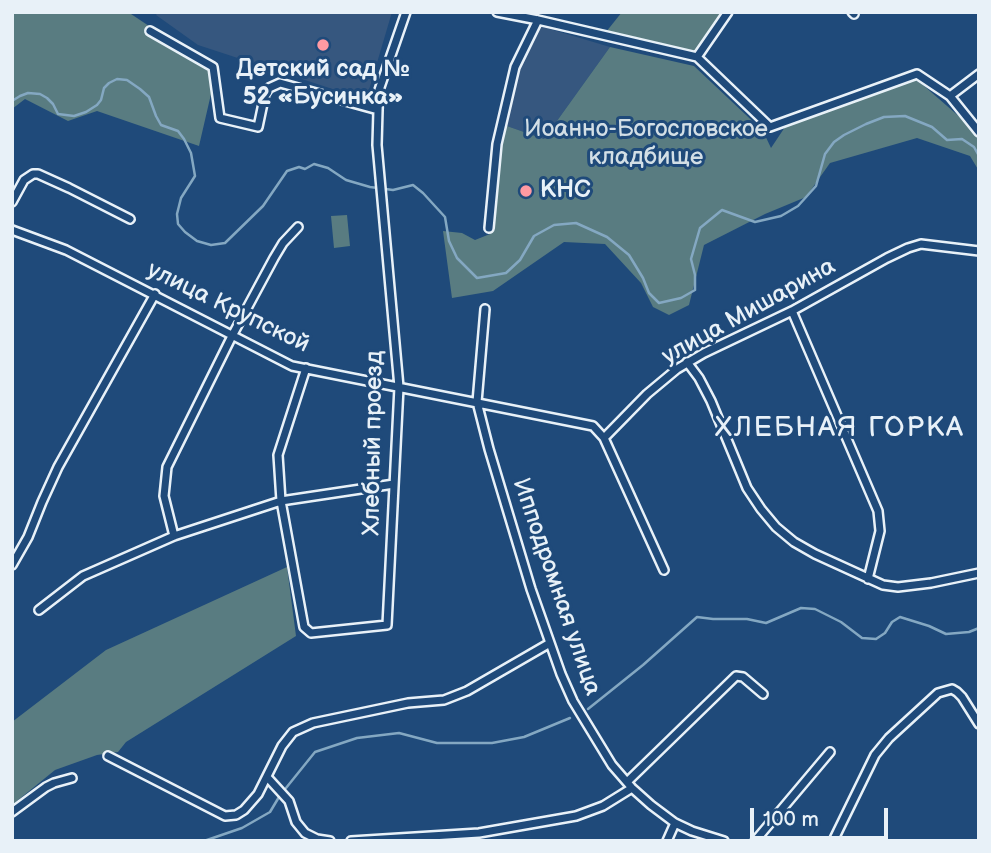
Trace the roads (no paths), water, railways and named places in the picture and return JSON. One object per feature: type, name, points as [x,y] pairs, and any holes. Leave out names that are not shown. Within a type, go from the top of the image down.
[{"type":"street","name":"Хлебный проезд","points":[[281,501],[304,627],[311,633],[387,625],[399,387],[377,145],[378,110],[379,90],[406,12]]},
{"type":"street","points":[[497,12],[696,57],[770,127],[917,74],[950,96],[979,132]]},
{"type":"street","points":[[696,57],[727,12]]},
{"type":"street","points":[[489,228],[497,144],[512,80],[520,55],[538,20]]},
{"type":"street","points":[[150,31],[213,66],[220,118],[258,127],[265,94],[269,88],[280,83],[378,110]]},
{"type":"street","points":[[950,96],[979,74]]},
{"type":"street","points":[[12,202],[24,180],[38,174],[130,219]]},
{"type":"street","points":[[174,536],[164,496],[167,467],[274,258],[298,227]]},
{"type":"street","name":"улица Крупской","points":[[12,230],[66,250],[292,366],[477,402]]},
{"type":"street","name":"улица Мишарина","points":[[604,438],[648,394],[687,362],[792,311],[908,248],[920,244],[979,251]]},
{"type":"street","points":[[12,565],[28,537],[58,467],[155,295]]},
{"type":"street","name":"Ипподромная улица","points":[[485,309],[477,402],[531,589],[573,701],[612,765],[650,805],[675,823],[724,841]]},
{"type":"street","points":[[792,311],[878,511],[880,531],[868,579]]},
{"type":"street","points":[[687,362],[711,401],[747,488],[776,527],[794,542],[883,585],[898,587],[979,573]]},
{"type":"street","points":[[281,501],[278,455],[306,368]]},
{"type":"street","points":[[477,402],[593,426],[604,438],[664,570]]},
{"type":"street","points":[[39,610],[83,576],[174,536],[281,501],[394,484]]},
{"type":"street","points":[[108,756],[225,816],[236,816],[258,794],[282,746],[293,732],[313,723],[408,703],[444,700],[467,691],[550,643]]},
{"type":"street","points":[[351,841],[479,832],[576,816],[603,806],[629,785],[715,694],[736,676],[743,677],[763,694]]},
{"type":"street","points":[[833,841],[875,755],[889,738],[938,694],[952,689],[957,692],[979,724]]},
{"type":"street","points":[[755,841],[830,752]]},
{"type":"street","points":[[267,777],[289,801],[296,822],[305,833],[330,841]]},
{"type":"street","points":[[12,812],[46,787],[72,778]]},
{"type":"street","points":[[667,841],[675,823]]},
{"type":"waterway","points":[[12,101],[28,93],[40,94],[53,104],[58,114],[74,116],[97,105],[104,88],[117,79],[127,80],[140,89],[149,97],[161,125],[178,131],[191,153],[195,176],[181,198],[177,214],[178,224],[197,241],[211,245],[225,243],[263,206],[287,171],[299,167],[305,169],[314,164],[328,168],[346,180],[370,187],[393,190],[413,185],[445,217],[449,241],[457,258],[477,278],[506,273],[520,260],[534,236],[554,225],[576,223],[607,237],[629,255],[649,293],[659,303],[681,298],[695,290],[691,259],[700,228],[722,210],[755,222],[781,216],[798,206],[816,186],[825,154],[834,142],[866,124],[884,117],[905,116],[932,127],[947,140],[962,139],[974,147],[979,156]]},
{"type":"waterway","points":[[588,709],[697,617],[747,619],[766,623],[801,608],[815,609],[841,622],[862,638],[876,639],[900,617],[946,634],[969,632],[979,628]]},
{"type":"waterway","points":[[286,788],[315,752],[357,738],[399,733],[437,743],[492,743],[524,737],[570,718]]},
{"type":"waterway","points":[[204,841],[242,828],[270,812],[279,797]]},
{"type":"place","name":"Детский сад № 52 «Бусинка»","points":[[323,45]]},
{"type":"place","name":"КНС","points":[[526,191]]},
{"type":"district","name":"ХЛЕБНАЯ ГОРКА","points":[[840,429]]},
{"type":"park label","name":"Иоанно-Богословское кладбище","points":[[646,144]]}]
